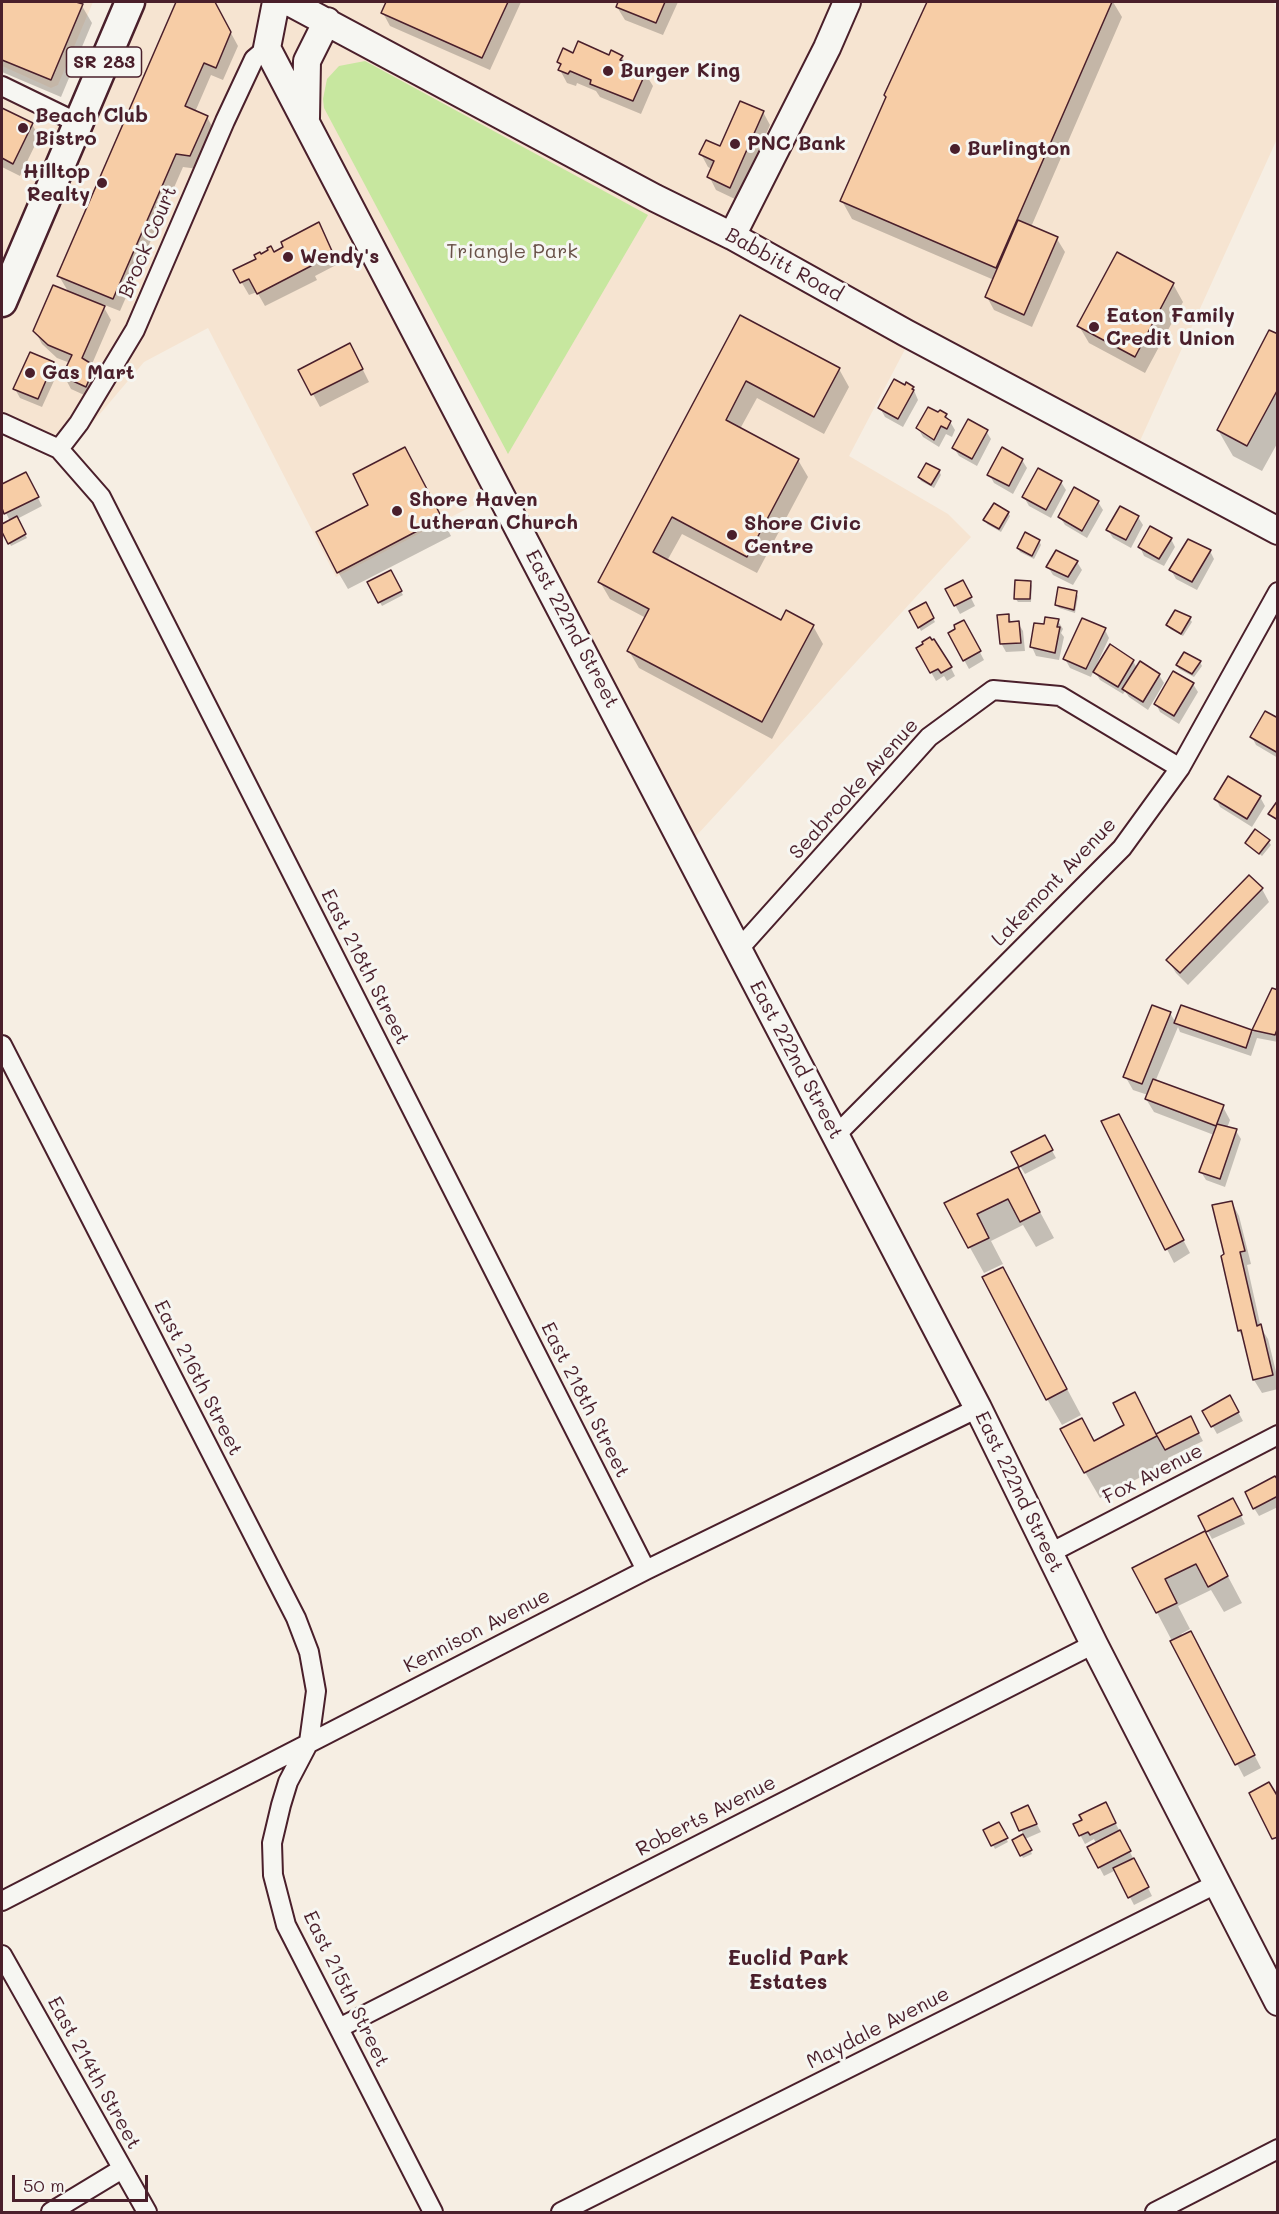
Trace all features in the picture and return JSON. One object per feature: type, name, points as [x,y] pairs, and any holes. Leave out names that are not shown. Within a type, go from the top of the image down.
[{"type":"main road","name":"SR 283","points":[[2,300],[130,2]]},
{"type":"street","points":[[267,48],[276,2]]},
{"type":"street","name":"Babbitt Road","points":[[289,2],[655,198],[732,236],[906,333],[1278,531]]},
{"type":"street","points":[[732,236],[827,48],[847,2]]},
{"type":"street","name":"East 222nd Street","points":[[306,122],[307,61],[327,21]]},
{"type":"street","name":"East 222nd Street","points":[[267,48],[978,1408],[1094,1644],[1278,2002]]},
{"type":"street","name":"Brock Court","points":[[59,449],[79,423],[135,330],[254,59],[267,48]]},
{"type":"street","points":[[2,86],[78,123]]},
{"type":"street","name":"East 218th Street","points":[[2,423],[59,449],[101,497],[646,1570]]},
{"type":"street","name":"Lakemont Avenue","points":[[835,1136],[1122,848],[1180,768],[1278,591]]},
{"type":"street","name":"Seabrooke Avenue","points":[[738,950],[929,737],[993,690],[1060,696],[1180,768]]},
{"type":"street","name":"East 216th Street","points":[[2,1045],[296,1618],[309,1652],[316,1691],[309,1742]]},
{"type":"street","name":"Kennison Avenue","points":[[2,1901],[646,1570],[978,1408]]},
{"type":"street","name":"Fox Avenue","points":[[1050,1553],[1278,1435]]},
{"type":"street","name":"Roberts Avenue","points":[[339,2028],[1094,1644]]},
{"type":"street","name":"East 215th Street","points":[[309,1742],[288,1782],[272,1843],[273,1875],[286,1925],[433,2212]]},
{"type":"street","name":"Maydale Avenue","points":[[561,2212],[1216,1884]]},
{"type":"street","name":"East 214th Street","points":[[2,1955],[147,2212]]},
{"type":"street","points":[[1155,2212],[1278,2149]]},
{"type":"street","points":[[51,2212],[122,2169]]},
{"type":"shaded area","points":[[2,2],[93,2],[58,85],[51,88],[2,66]]},
{"type":"shaded area","points":[[130,2],[1273,2],[1277,11],[1277,139],[1134,454],[912,336],[849,456],[948,514],[971,537],[686,847],[499,492],[336,577],[208,328],[144,362],[65,455],[2,423],[2,86],[78,123]]},
{"type":"green space","name":"Triangle Park","points":[[365,61],[648,215],[508,454],[324,108],[323,99],[327,79],[339,66]]},
{"type":"building","points":[[2,2],[76,2],[83,4],[51,80],[2,60]]},
{"type":"building","points":[[176,2],[215,2],[231,32],[216,68],[204,63],[185,106],[208,116],[190,156],[176,154],[113,299],[57,276]]},
{"type":"building","points":[[386,2],[508,2],[482,58],[381,13]]},
{"type":"building","points":[[618,2],[665,2],[656,23],[616,7]]},
{"type":"building","name":"Burlington","points":[[927,2],[1112,2],[996,268],[840,201],[886,97],[884,95]]},
{"type":"building","name":"Burger King","points":[[578,41],[609,55],[611,50],[623,56],[620,60],[646,72],[633,101],[590,84],[591,80],[570,71],[568,74],[558,70],[561,64],[557,62],[563,48],[573,53]]},
{"type":"building","name":"PNC Bank","points":[[740,101],[764,111],[730,188],[707,177],[714,161],[699,154],[706,140],[720,146]]},
{"type":"building","points":[[2,108],[33,123],[13,164],[2,158]]},
{"type":"building","points":[[1018,220],[1058,237],[1024,315],[985,297]]},
{"type":"building","name":"Wendy's","points":[[319,222],[332,251],[309,263],[311,266],[257,294],[249,279],[240,283],[233,270],[256,259],[254,255],[260,252],[261,254],[271,246],[274,252],[283,247],[281,242]]},
{"type":"building","points":[[1117,252],[1174,283],[1135,357],[1077,326]]},
{"type":"building","points":[[53,285],[105,306],[82,358],[95,366],[86,387],[62,376],[72,355],[48,345],[33,331]]},
{"type":"building","name":"Shore Civic Centre","points":[[740,315],[840,368],[814,417],[746,381],[726,420],[799,459],[747,557],[672,517],[653,552],[781,620],[786,610],[814,625],[762,722],[627,651],[649,609],[598,582]]},
{"type":"building","points":[[1269,330],[1278,334],[1278,389],[1247,446],[1217,430]]},
{"type":"building","points":[[350,343],[363,369],[311,395],[298,370]]},
{"type":"building","points":[[30,352],[54,362],[38,399],[13,389]]},
{"type":"building","points":[[894,379],[914,387],[898,419],[878,408]]},
{"type":"building","points":[[928,407],[947,414],[945,417],[951,421],[947,429],[941,426],[934,440],[916,428]]},
{"type":"building","points":[[968,419],[988,430],[972,459],[952,448]]},
{"type":"building","name":"Shore Haven Lutheran Church","points":[[405,447],[442,518],[337,573],[316,532],[368,505],[353,474]]},
{"type":"building","points":[[1002,447],[1023,459],[1009,486],[987,475]]},
{"type":"building","points":[[926,463],[940,470],[931,485],[918,477]]},
{"type":"building","points":[[1038,468],[1062,481],[1046,510],[1022,497]]},
{"type":"building","points":[[26,472],[39,497],[4,514],[2,484]]},
{"type":"building","points":[[1074,487],[1099,501],[1082,531],[1058,517]]},
{"type":"building","points":[[994,503],[1009,512],[999,529],[983,520]]},
{"type":"building","points":[[1120,506],[1139,516],[1126,540],[1106,530]]},
{"type":"building","points":[[17,516],[26,534],[8,544],[2,532],[2,524]]},
{"type":"building","points":[[1150,526],[1172,538],[1159,559],[1138,547]]},
{"type":"building","points":[[1025,532],[1040,540],[1032,556],[1017,548]]},
{"type":"building","points":[[1188,539],[1211,550],[1192,582],[1169,570]]},
{"type":"building","points":[[1056,550],[1078,561],[1068,577],[1046,567]]},
{"type":"building","points":[[391,570],[402,591],[378,603],[367,582]]},
{"type":"building","points":[[963,580],[972,597],[954,606],[945,589]]},
{"type":"building","points":[[1015,580],[1031,581],[1030,599],[1014,599]]},
{"type":"building","points":[[1058,587],[1077,591],[1074,610],[1055,605]]},
{"type":"building","points":[[926,602],[934,618],[918,628],[909,611]]},
{"type":"building","points":[[1175,610],[1191,617],[1181,634],[1166,625]]},
{"type":"building","points":[[1009,614],[1009,622],[1019,621],[1021,643],[1000,644],[997,615]]},
{"type":"building","points":[[1045,617],[1059,619],[1057,627],[1060,627],[1055,653],[1030,647],[1034,623],[1044,624]]},
{"type":"building","points":[[1082,618],[1106,628],[1086,669],[1063,659]]},
{"type":"building","points":[[964,620],[981,651],[963,661],[948,633],[955,629],[954,625]]},
{"type":"building","points":[[930,637],[934,639],[952,667],[941,673],[938,669],[930,673],[916,648]]},
{"type":"building","points":[[1110,644],[1134,660],[1118,687],[1093,672]]},
{"type":"building","points":[[1184,652],[1201,661],[1192,674],[1176,665]]},
{"type":"building","points":[[1140,661],[1160,674],[1143,702],[1122,689]]},
{"type":"building","points":[[1173,671],[1194,683],[1174,716],[1154,704]]},
{"type":"building","points":[[1265,711],[1278,718],[1278,753],[1250,737]]},
{"type":"building","points":[[1228,776],[1261,796],[1247,819],[1214,799]]},
{"type":"building","points":[[1278,800],[1278,820],[1268,814]]},
{"type":"building","points":[[1255,829],[1270,840],[1259,854],[1245,843]]},
{"type":"building","points":[[1249,875],[1263,888],[1180,973],[1166,960]]},
{"type":"building","points":[[1272,988],[1278,990],[1278,1027],[1275,1035],[1252,1030]]},
{"type":"building","points":[[1152,1005],[1171,1012],[1142,1084],[1123,1077]]},
{"type":"building","points":[[1181,1005],[1252,1030],[1246,1048],[1174,1023]]},
{"type":"building","points":[[1153,1079],[1224,1105],[1216,1126],[1145,1099]]},
{"type":"building","points":[[1119,1114],[1184,1240],[1165,1250],[1101,1121]]},
{"type":"building","points":[[1217,1124],[1237,1129],[1220,1179],[1199,1172]]},
{"type":"building","points":[[1045,1135],[1053,1150],[1019,1167],[1011,1152]]},
{"type":"building","points":[[1018,1167],[1040,1212],[1020,1222],[1008,1199],[977,1214],[989,1238],[968,1248],[944,1203]]},
{"type":"building","points":[[1232,1201],[1245,1251],[1240,1252],[1257,1326],[1261,1324],[1273,1375],[1253,1380],[1241,1330],[1238,1331],[1221,1256],[1224,1254],[1212,1205]]},
{"type":"building","points":[[1003,1267],[1067,1389],[1046,1400],[982,1277]]},
{"type":"building","points":[[1135,1392],[1157,1436],[1084,1473],[1060,1429],[1082,1418],[1094,1441],[1124,1425],[1113,1403]]},
{"type":"building","points":[[1230,1395],[1239,1412],[1211,1427],[1202,1411]]},
{"type":"building","points":[[1191,1416],[1199,1433],[1165,1450],[1156,1434]]},
{"type":"building","points":[[1275,1476],[1278,1480],[1278,1496],[1253,1509],[1245,1492]]},
{"type":"building","points":[[1233,1498],[1242,1515],[1206,1532],[1198,1516]]},
{"type":"building","points":[[1205,1531],[1228,1576],[1208,1587],[1196,1564],[1165,1579],[1177,1603],[1156,1613],[1132,1568]]},
{"type":"building","points":[[1191,1631],[1255,1755],[1235,1765],[1170,1641]]},
{"type":"building","points":[[1269,1782],[1278,1797],[1278,1837],[1272,1839],[1249,1793]]},
{"type":"building","points":[[1106,1802],[1116,1823],[1090,1835],[1088,1832],[1079,1836],[1073,1824],[1082,1820],[1079,1815]]},
{"type":"building","points":[[1028,1805],[1037,1824],[1019,1831],[1011,1813]]},
{"type":"building","points":[[999,1822],[1008,1838],[991,1846],[983,1830]]},
{"type":"building","points":[[1120,1830],[1131,1851],[1098,1868],[1087,1847]]},
{"type":"building","points":[[1023,1834],[1032,1850],[1020,1856],[1012,1840]]},
{"type":"building","points":[[1134,1858],[1149,1887],[1128,1898],[1113,1868]]},
{"type":"place","name":"Burger King","points":[[608,71]]},
{"type":"place","name":"Beach Club Bistro","points":[[23,128]]},
{"type":"place","name":"PNC Bank","points":[[735,144]]},
{"type":"place","name":"Burlington","points":[[955,149]]},
{"type":"place","name":"Hilltop Realty","points":[[102,183]]},
{"type":"place","name":"Wendy's","points":[[288,257]]},
{"type":"place","name":"Eaton Family Credit Union","points":[[1094,327]]},
{"type":"place","name":"Gas Mart","points":[[30,373]]},
{"type":"place","name":"Shore Haven Lutheran Church","points":[[397,511]]},
{"type":"place","name":"Shore Civic Centre","points":[[732,535]]},
{"type":"district","name":"Euclid Park Estates","points":[[788,1971]]}]
